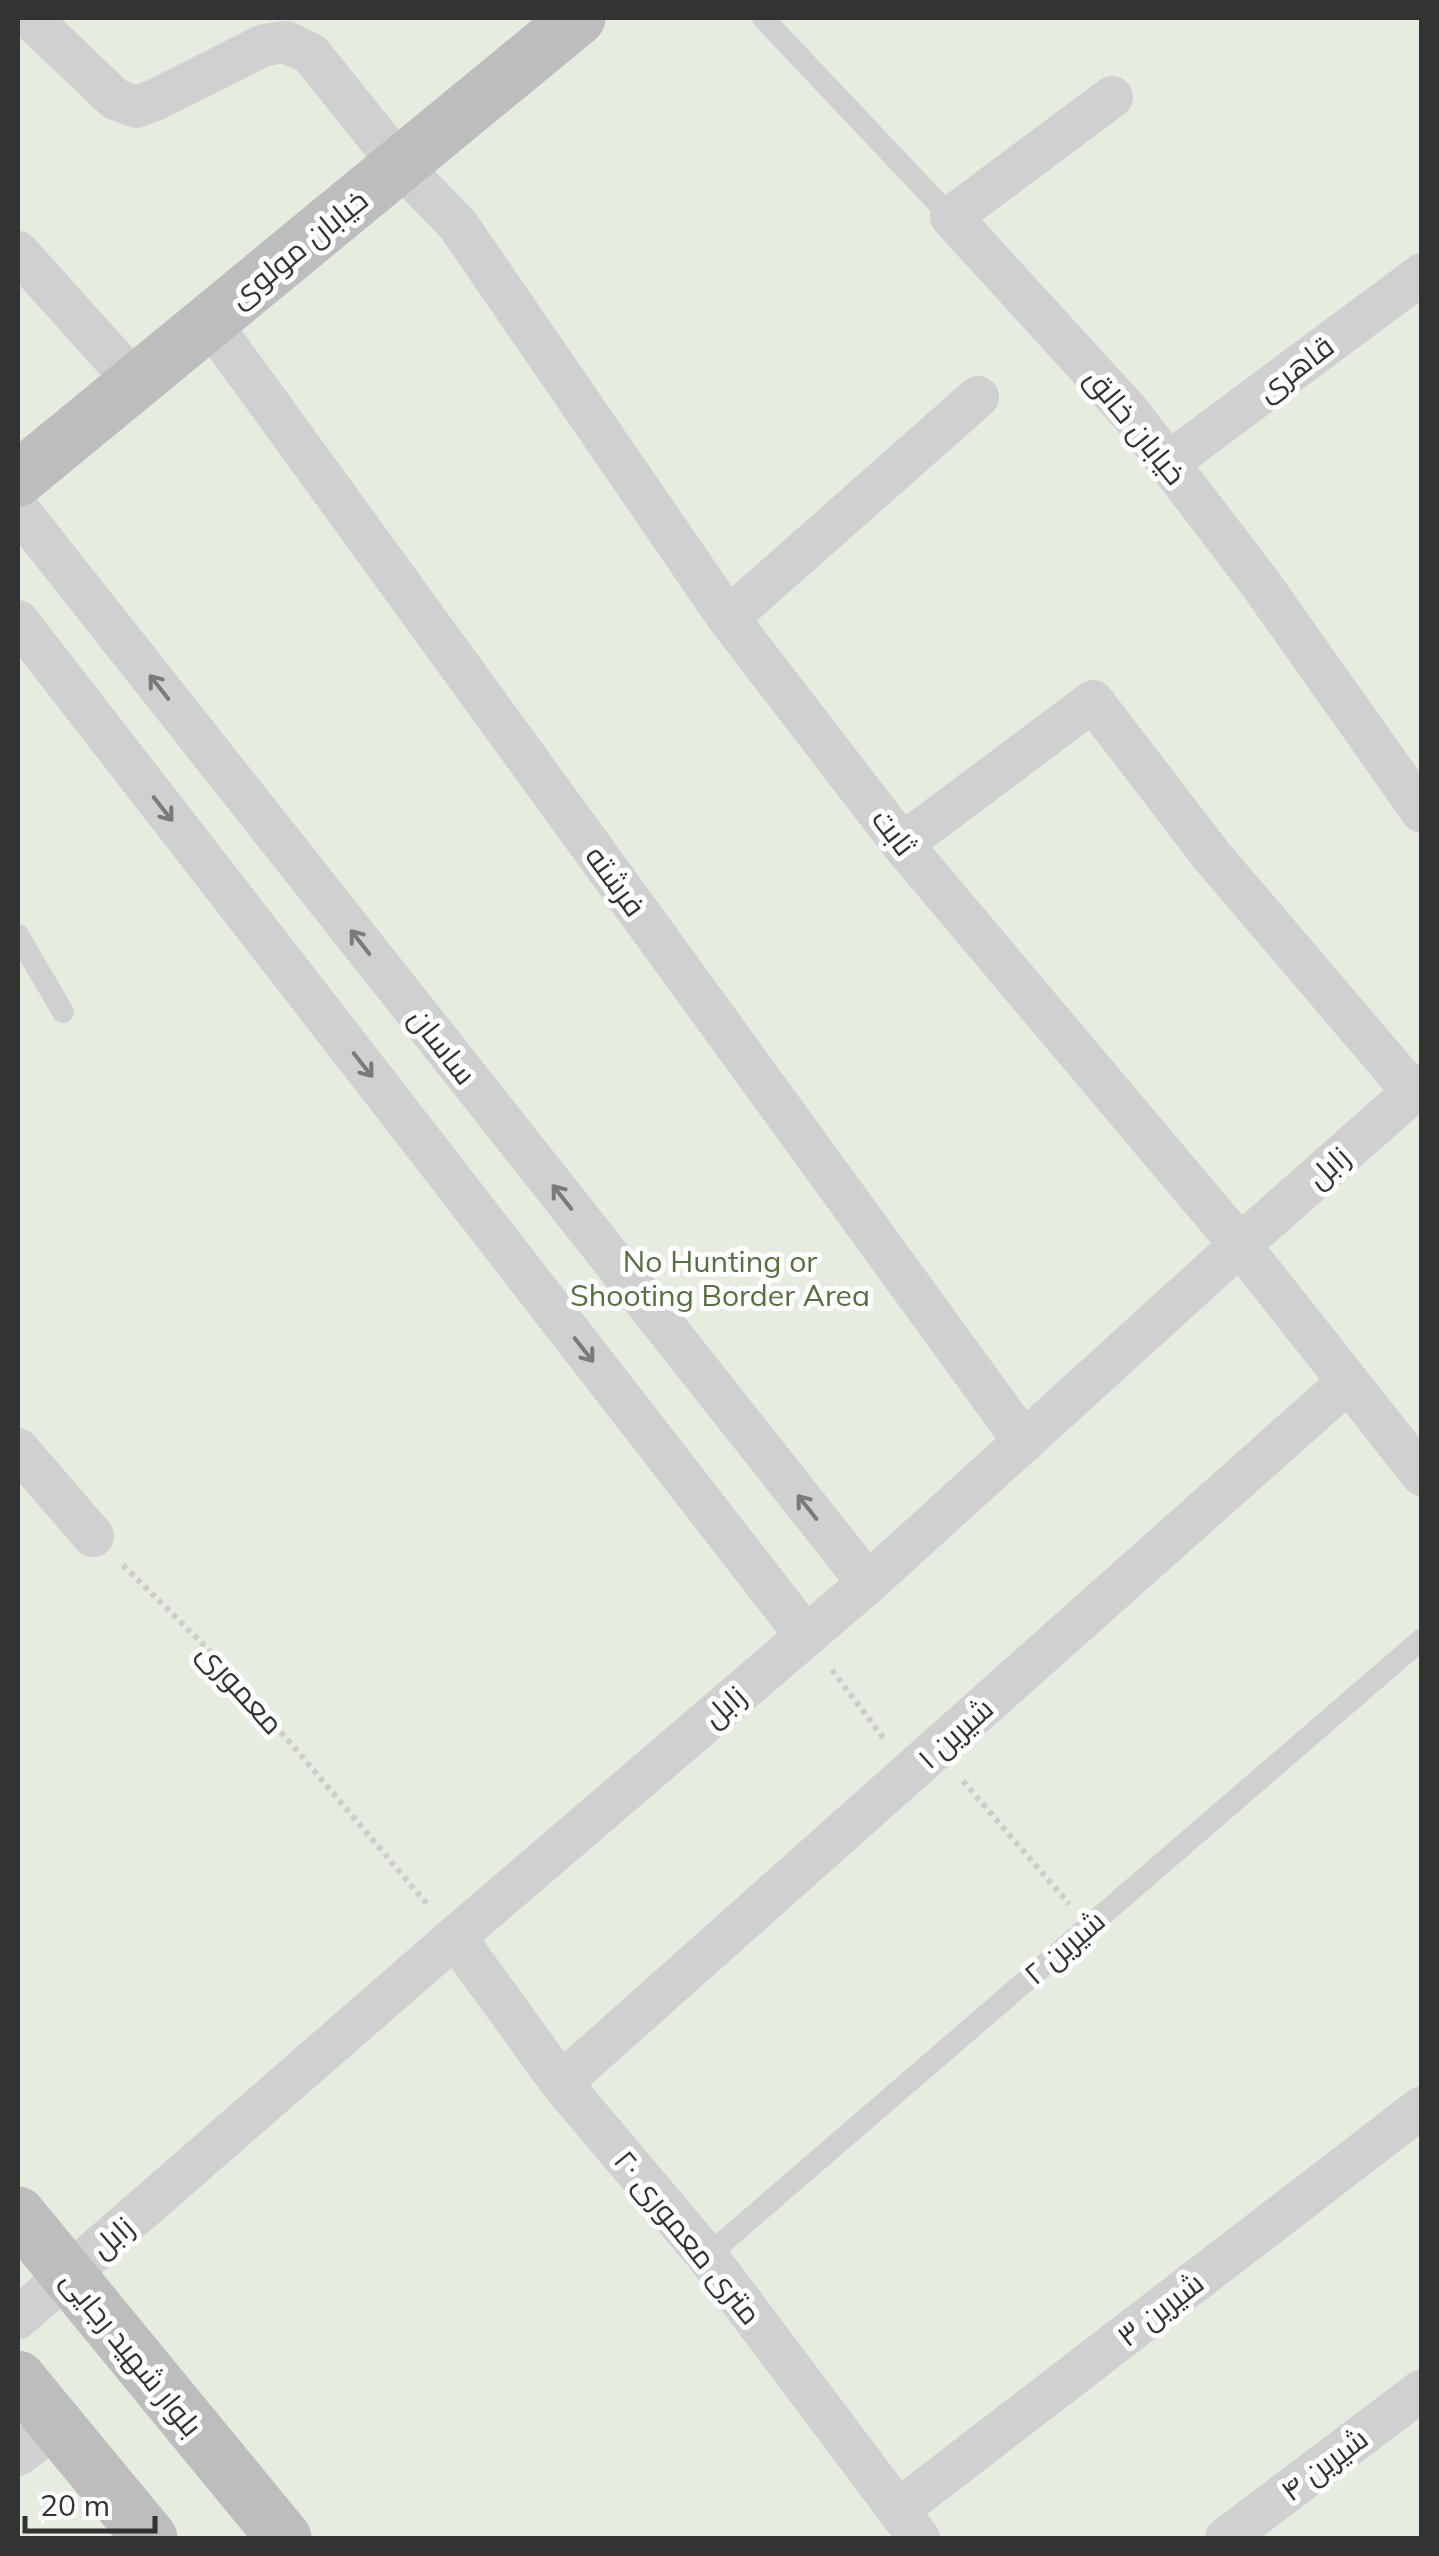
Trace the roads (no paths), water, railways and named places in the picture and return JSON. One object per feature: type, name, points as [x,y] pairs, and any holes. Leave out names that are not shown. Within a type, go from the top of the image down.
[{"type":"main road","name":"خیابان مولوی","points":[[18,479],[578,18]]},
{"type":"main road","name":"بلوار شهید رجایی","points":[[18,2214],[284,2538]]},
{"type":"main road","points":[[18,2378],[38,2441],[150,2538]]},
{"type":"street","name":"ثابت","points":[[30,18],[116,99],[136,107],[264,45],[286,42],[311,54],[400,165],[458,225],[728,618],[902,844],[1240,1246],[1422,1476]]},
{"type":"street","points":[[950,217],[1112,97]]},
{"type":"street","name":"خیابان خالق","points":[[950,217],[1130,413],[1260,583],[1422,812]]},
{"type":"street","points":[[18,252],[135,382]]},
{"type":"street","name":"قاهری","points":[[1168,463],[1422,274]]},
{"type":"street","name":"فرشته","points":[[208,321],[1024,1442]]},
{"type":"street","points":[[728,618],[978,396]]},
{"type":"street","name":"ساسان","points":[[18,509],[868,1583]]},
{"type":"street","points":[[18,621],[806,1636]]},
{"type":"street","points":[[902,844],[1093,701],[1211,855],[1419,1092]]},
{"type":"street","name":"زابل","points":[[18,2318],[454,1937],[868,1583],[1240,1246],[1419,1092]]},
{"type":"street","name":"شیرین ۱","points":[[561,2083],[1348,1382]]},
{"type":"street","points":[[18,1449],[93,1536]]},
{"type":"street","name":"۲۰ متری معموری","points":[[454,1937],[561,2083],[707,2256],[909,2524]]},
{"type":"street","name":"شیرین ۳","points":[[909,2524],[1422,2107]]},
{"type":"street","name":"شیرین ۴","points":[[1226,2538],[1422,2390]]},
{"type":"lane","points":[[763,18],[950,217]]},
{"type":"lane","points":[[18,935],[63,1012]]},
{"type":"lane","name":"شیرین ۲","points":[[707,2256],[1422,1639]]},
{"type":"park label","name":"No Hunting or Shooting Border Area","points":[[720,1278]]}]
